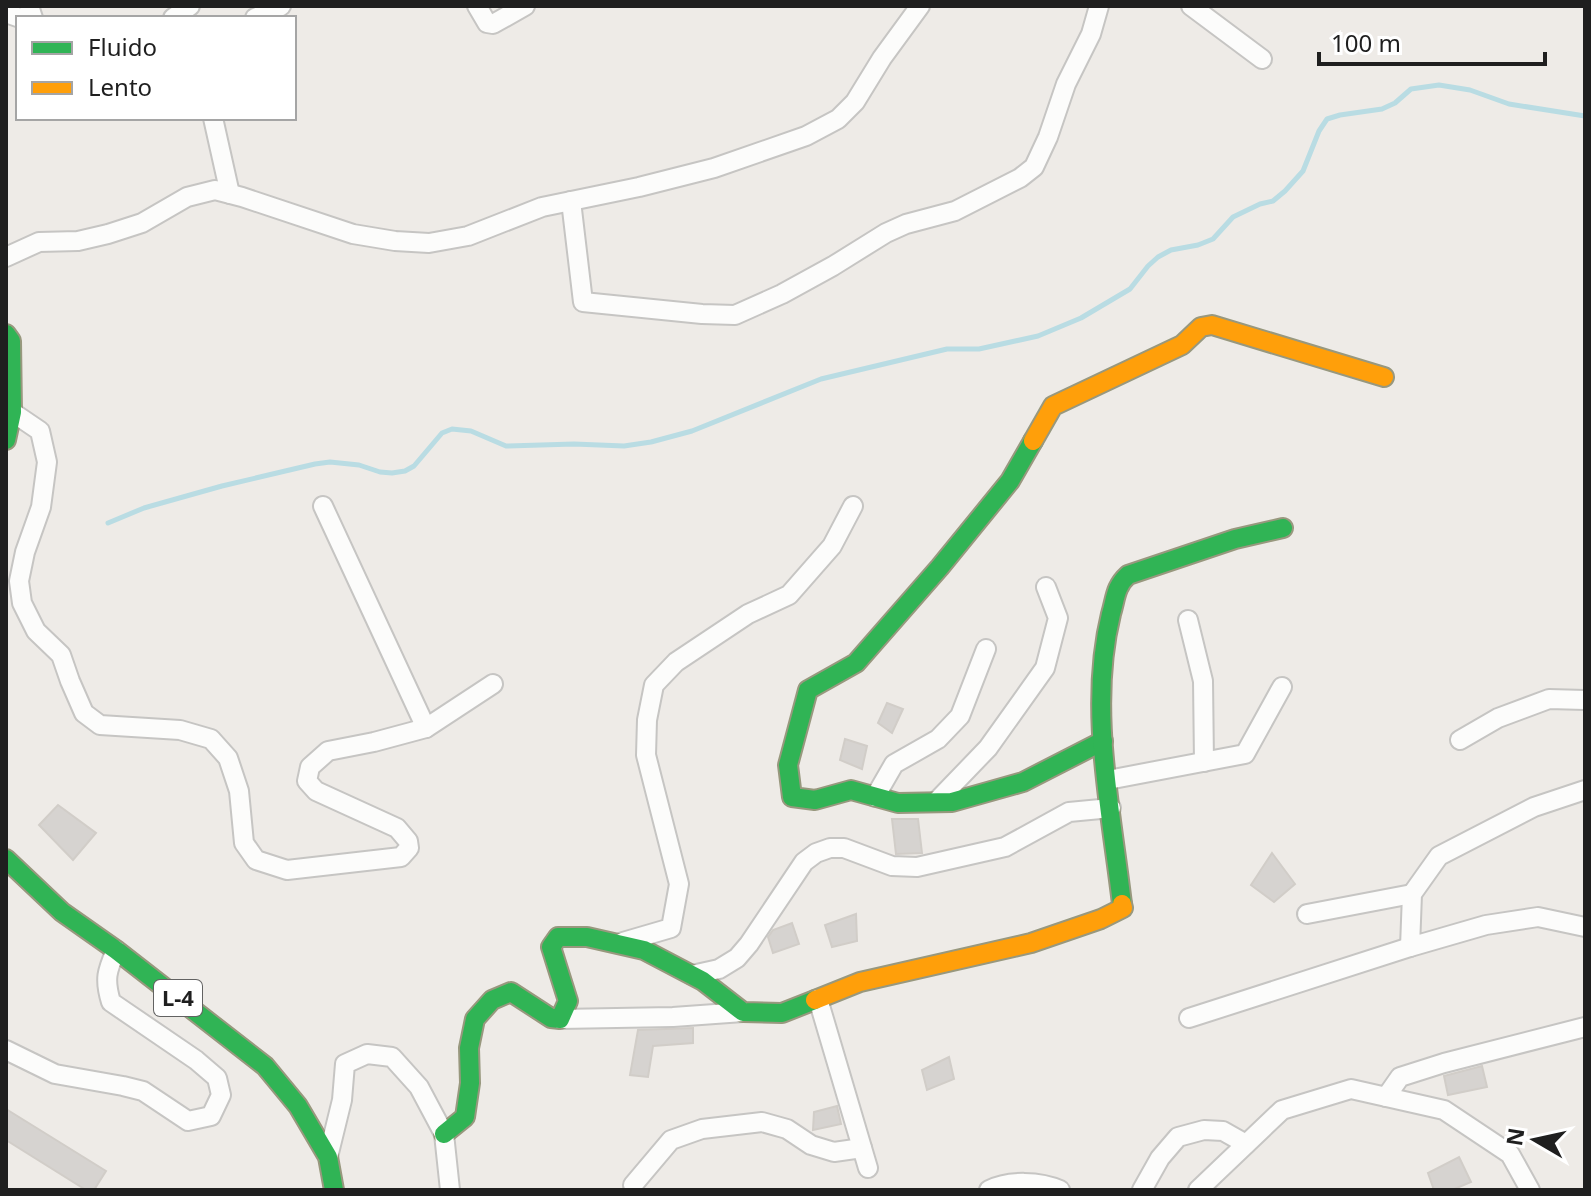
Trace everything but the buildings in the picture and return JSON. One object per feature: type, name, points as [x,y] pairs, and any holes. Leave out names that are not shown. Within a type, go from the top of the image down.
[{"type":"street","points":[[259,16],[281,6]]},
{"type":"street","points":[[477,6],[487,23],[493,24],[525,6]]},
{"type":"street","points":[[6,257],[39,242],[78,241],[108,234],[142,223],[187,197],[215,190],[353,234],[429,243],[468,236],[542,207],[714,168],[806,136],[838,119],[855,102],[920,6]]},
{"type":"street","points":[[571,201],[583,302],[735,315],[782,294],[886,233],[906,224],[955,211],[1020,178],[1034,167],[1066,84],[1091,34],[1099,6]]},
{"type":"street","points":[[1191,6],[1262,59]]},
{"type":"street","points":[[213,120],[230,194]]},
{"type":"street","points":[[1103,741],[1023,782],[952,802],[898,803],[851,790],[815,800],[792,797],[788,765],[808,690],[856,663],[898,615],[1010,481],[1053,406],[1182,345],[1201,327],[1212,325],[1384,377]]},
{"type":"street","points":[[6,334],[11,341],[12,412],[6,440]]},
{"type":"street","points":[[12,412],[40,431],[47,462],[41,507],[25,552],[19,581],[22,603],[36,631],[61,655],[84,713],[100,725],[180,730],[211,739],[228,758],[239,791],[244,843],[256,860],[287,870],[401,857],[409,848],[408,841],[397,828],[316,791],[307,781],[310,767],[328,751],[426,728],[493,684]]},
{"type":"street","points":[[323,506],[426,728]]},
{"type":"street","points":[[616,943],[671,928],[679,884],[646,755],[647,720],[654,685],[676,662],[748,614],[789,595],[832,546],[853,506]]},
{"type":"street","points":[[444,1134],[465,1117],[470,1083],[469,1048],[475,1019],[492,1000],[511,992],[551,1018],[560,1019],[782,1013],[860,982],[1031,943],[1101,919],[1123,908],[1103,741],[1101,680],[1109,623],[1119,583],[1128,575],[1235,539],[1283,528]]},
{"type":"street","points":[[936,802],[988,748],[1045,668],[1058,618],[1046,587]]},
{"type":"street","points":[[1188,620],[1203,681],[1204,762]]},
{"type":"street","points":[[875,797],[894,764],[938,739],[960,716],[986,649]]},
{"type":"street","points":[[1108,780],[1245,754],[1282,687]]},
{"type":"street","points":[[1460,740],[1498,718],[1549,699],[1585,700]]},
{"type":"street","points":[[1410,947],[1412,894],[1439,856],[1534,807],[1585,790]]},
{"type":"street","points":[[692,975],[719,969],[737,958],[804,862],[816,853],[830,848],[844,848],[892,866],[917,867],[1005,847],[1069,812],[1111,808]]},
{"type":"street","name":"L-4","points":[[6,859],[62,912],[265,1066],[298,1106],[328,1157],[334,1190]]},
{"type":"street","points":[[1307,914],[1412,894]]},
{"type":"street","points":[[1189,1018],[1486,925],[1538,917],[1585,927]]},
{"type":"street","points":[[560,1019],[568,1001],[551,947],[558,937],[587,937],[644,950],[703,981],[743,1012]]},
{"type":"street","points":[[6,1050],[55,1074],[143,1091],[188,1121],[211,1116],[221,1095],[217,1078],[111,1002],[106,986],[107,970],[116,950]]},
{"type":"street","points":[[818,999],[868,1168]]},
{"type":"street","points":[[1386,1097],[1400,1077],[1585,1027]]},
{"type":"street","points":[[328,1157],[342,1100],[345,1064],[367,1054],[392,1057],[419,1087],[444,1134],[450,1190]]},
{"type":"street","points":[[1198,1190],[1282,1110],[1351,1089],[1444,1110],[1510,1154],[1530,1190]]},
{"type":"street","points":[[633,1185],[671,1140],[702,1129],[762,1122],[787,1129],[811,1145],[834,1152],[862,1148]]},
{"type":"street","points":[[1142,1190],[1160,1158],[1178,1137],[1204,1130],[1223,1131],[1246,1144]]},
{"type":"street","points":[[989,1190],[1026,1182],[1060,1190]]},
{"type":"waterway","points":[[108,523],[144,508],[315,464],[330,462],[359,465],[380,472],[405,471],[414,466],[442,433],[452,429],[471,431],[506,446],[624,446],[651,442],[692,431],[821,379],[947,349],[979,349],[1038,336],[1081,318],[1130,289],[1158,257],[1171,250],[1213,239],[1233,217],[1273,201],[1303,171],[1327,119],[1382,109],[1395,103],[1411,89],[1439,85],[1470,90],[1509,104],[1585,116]]},
{"type":"traffic: fast","points":[[6,334],[11,341],[12,412],[6,440]]},
{"type":"traffic: fast","points":[[1033,441],[1010,481],[856,663],[808,690],[788,765],[792,797],[815,800],[851,790],[898,803],[952,802],[1023,782],[1103,741]]},
{"type":"traffic: fast","points":[[1122,904],[1101,722],[1104,649],[1118,588],[1128,575],[1235,539],[1283,528]]},
{"type":"traffic: fast","points":[[6,859],[62,912],[265,1066],[298,1106],[328,1157],[334,1190]]},
{"type":"traffic: fast","points":[[444,1134],[465,1117],[470,1083],[469,1048],[475,1019],[492,1000],[511,992],[551,1018],[560,1019],[568,1001],[551,947],[558,937],[587,937],[644,950],[703,981],[743,1012],[782,1013],[815,1000]]},
{"type":"traffic: slow","points":[[1033,441],[1053,406],[1182,345],[1201,327],[1212,325],[1384,377]]},
{"type":"traffic: slow","points":[[815,1000],[860,982],[1031,943],[1101,919],[1123,908],[1122,904]]}]
